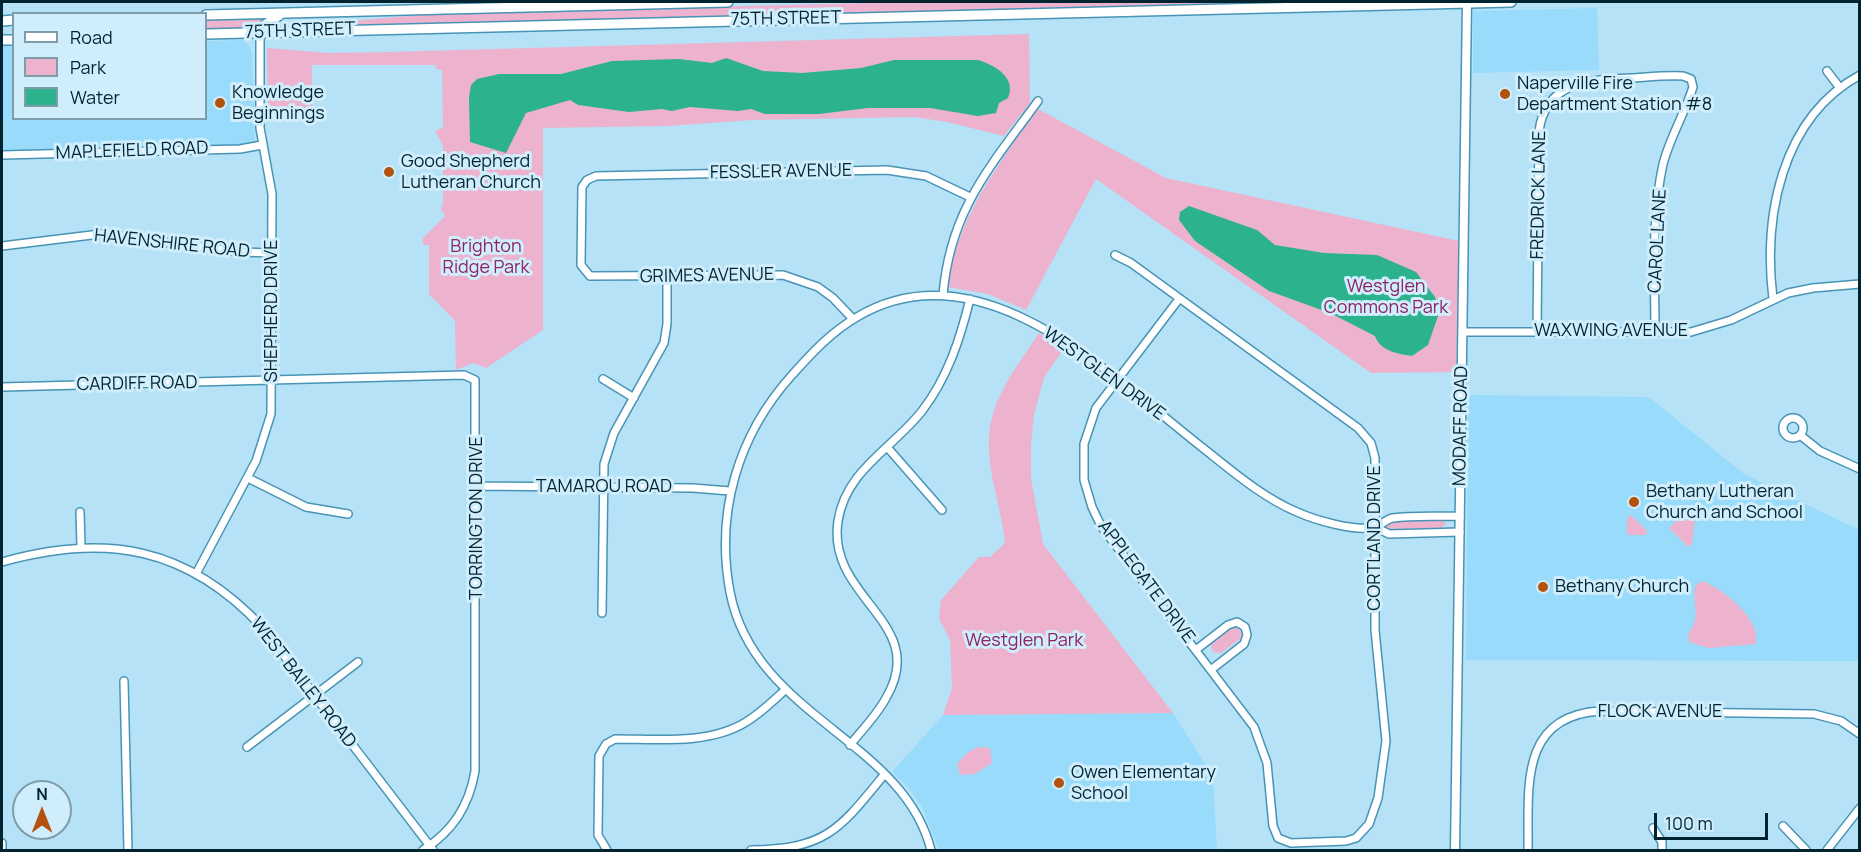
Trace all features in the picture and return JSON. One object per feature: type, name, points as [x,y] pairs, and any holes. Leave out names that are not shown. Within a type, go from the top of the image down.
[{"type":"main road","name":"75TH STREET","points":[[207,15],[509,4],[728,2]]},
{"type":"main road","name":"75TH STREET","points":[[207,34],[1511,2]]},
{"type":"main road","points":[[260,32],[262,27],[284,13]]},
{"type":"street","name":"MODAFF ROAD","points":[[1455,850],[1467,2]]},
{"type":"street","name":"SHEPHERD DRIVE","points":[[196,574],[248,478],[260,453],[268,426],[272,381],[272,194],[262,145],[260,32]]},
{"type":"street","points":[[1827,71],[1840,88]]},
{"type":"street","points":[[1773,298],[1772,222],[1782,171],[1804,127],[1840,88],[1860,75]]},
{"type":"street","name":"FREDRICK LANE","points":[[1537,332],[1539,131],[1545,111],[1566,88],[1586,81],[1679,76],[1688,77],[1692,82]]},
{"type":"street","name":"CAROL LANE","points":[[1655,333],[1655,225],[1659,186],[1668,148],[1692,91],[1692,82]]},
{"type":"street","points":[[943,295],[950,244],[970,196],[1038,101]]},
{"type":"street","name":"MAPLEFIELD ROAD","points":[[2,155],[240,148],[262,145]]},
{"type":"street","name":"FESSLER AVENUE","points":[[584,270],[581,260],[582,192],[587,180],[596,176],[888,170],[926,176],[970,196]]},
{"type":"street","name":"HAVENSHIRE ROAD","points":[[2,246],[100,234],[241,252],[272,253]]},
{"type":"street","name":"CORTLAND DRIVE","points":[[1115,255],[1131,263],[1367,437],[1375,458],[1375,630],[1386,741],[1378,798],[1372,819],[1364,832],[1346,841],[1291,843],[1278,838]]},
{"type":"street","name":"GRIMES AVENUE","points":[[584,270],[597,277],[770,274],[793,277],[818,287],[833,298],[853,320]]},
{"type":"street","points":[[602,613],[603,487],[606,452],[664,344],[667,324],[667,276]]},
{"type":"street","name":"WAXWING AVENUE","points":[[1463,332],[1691,332],[1713,327],[1773,298],[1813,288],[1860,284]]},
{"type":"street","name":"WESTGLEN DRIVE","points":[[931,850],[917,813],[899,789],[786,690],[762,664],[736,614],[730,591],[726,553],[730,491],[748,437],[772,398],[819,346],[853,320],[892,302],[943,295],[1000,307],[1039,326],[1116,380],[1266,496],[1293,511],[1324,522],[1375,526],[1389,534],[1460,532]]},
{"type":"street","points":[[850,745],[886,698],[895,674],[896,658],[889,628],[847,575],[838,548],[837,523],[849,487],[865,466],[922,411],[944,376],[960,337],[970,299]]},
{"type":"street","name":"APPLEGATE DRIVE","points":[[1179,299],[1096,408],[1086,434],[1083,470],[1089,499],[1096,517],[1113,544],[1197,649],[1242,709],[1257,735],[1269,771],[1273,826],[1278,838]]},
{"type":"street","name":"TORRINGTON DRIVE","points":[[272,381],[470,376],[475,380],[477,387],[475,771],[464,810],[449,831],[429,849]]},
{"type":"street","points":[[603,379],[634,398]]},
{"type":"street","name":"CARDIFF ROAD","points":[[2,387],[272,381]]},
{"type":"street","points":[[1800,435],[1820,451],[1860,470]]},
{"type":"street","points":[[886,447],[942,510]]},
{"type":"street","points":[[248,478],[306,507],[348,514]]},
{"type":"street","name":"TAMAROU ROAD","points":[[477,486],[730,491]]},
{"type":"street","points":[[80,512],[81,546]]},
{"type":"street","name":"WESTGLEN DRIVE","points":[[1375,526],[1389,518],[1460,516]]},
{"type":"street","name":"WEST BAILEY ROAD","points":[[2,562],[47,550],[81,546],[142,553],[196,574],[223,591],[249,612],[429,849]]},
{"type":"street","points":[[1197,649],[1228,625],[1237,622],[1245,627],[1247,635],[1244,644],[1212,669]]},
{"type":"street","points":[[247,747],[358,662]]},
{"type":"street","points":[[124,681],[128,850]]},
{"type":"street","points":[[607,850],[600,842],[598,828],[599,756],[606,744],[615,740],[703,737],[723,733],[745,723],[786,690]]},
{"type":"street","name":"FLOCK AVENUE","points":[[1528,850],[1530,777],[1533,759],[1549,732],[1573,716],[1600,711],[1814,714],[1842,721],[1860,734]]},
{"type":"street","points":[[751,850],[794,848],[821,839],[843,823],[884,775]]},
{"type":"street","points":[[1827,850],[1860,808]]},
{"type":"street","points":[[1783,826],[1806,850]]},
{"type":"street","points":[[1653,828],[1662,843],[1662,850]]},
{"type":"street","points":[[2,843],[2,850]]},
{"type":"shaded area","points":[[1597,8],[1599,70],[1473,73],[1473,11]]},
{"type":"shaded area","points":[[243,40],[250,47],[255,147],[2,154],[2,46],[12,46],[12,120],[207,120],[207,41]]},
{"type":"shaded area","name":"Bethany Lutheran Church and School","points":[[1468,395],[1649,397],[1744,474],[1859,530],[1859,661],[1466,660]]},
{"type":"shaded area","name":"Owen Elementary School","points":[[1173,713],[1213,777],[1217,850],[939,850],[923,809],[908,787],[892,772],[943,715]]},
{"type":"green space","points":[[912,2],[1305,2],[351,26],[351,21],[445,13]]},
{"type":"green space","points":[[264,18],[264,21],[252,28],[207,30],[207,19]]},
{"type":"green space","name":"Brighton Ridge Park","points":[[1029,34],[1030,103],[1004,136],[947,122],[914,117],[752,120],[668,126],[543,128],[543,330],[486,368],[473,363],[456,370],[455,321],[429,294],[429,245],[423,245],[423,238],[445,216],[441,209],[443,204],[443,145],[435,131],[443,128],[442,70],[436,69],[435,65],[312,65],[312,115],[317,116],[314,120],[273,121],[268,116],[267,48],[329,53],[387,52]]},
{"type":"green space","name":"Westglen Commons Park","points":[[1038,109],[1166,178],[1459,241],[1456,372],[1371,373],[1096,179],[1026,310],[988,294],[948,287],[952,262],[960,238],[981,193]]},
{"type":"green space","name":"Westglen Park","points":[[1039,333],[1064,349],[1044,377],[1034,415],[1031,478],[1043,544],[1173,713],[943,715],[952,688],[950,640],[939,619],[941,600],[979,557],[990,557],[1005,543],[990,462],[990,430],[1001,393]]},
{"type":"green space","points":[[1631,515],[1647,531],[1646,535],[1627,535],[1627,519]]},
{"type":"green space","points":[[1681,516],[1695,519],[1692,544],[1688,547],[1669,528]]},
{"type":"green space","points":[[1442,520],[1446,523],[1442,528],[1388,529],[1385,525],[1388,521]]},
{"type":"green space","points":[[1702,581],[1730,598],[1747,615],[1753,624],[1756,644],[1709,648],[1689,642],[1688,634],[1696,617],[1695,586]]},
{"type":"green space","points":[[1236,627],[1241,632],[1241,638],[1221,653],[1213,652],[1211,647],[1218,637],[1225,631]]},
{"type":"green space","points":[[978,747],[990,748],[992,763],[975,774],[960,775],[957,764],[967,753]]},
{"type":"water","points":[[726,58],[763,71],[802,73],[861,68],[894,60],[978,60],[1003,73],[1010,84],[1010,91],[1008,98],[999,103],[996,113],[978,116],[930,108],[868,108],[819,114],[765,114],[751,109],[738,111],[690,107],[672,111],[662,109],[629,112],[578,105],[570,100],[526,113],[506,153],[470,142],[469,97],[471,85],[477,79],[499,74],[561,74],[612,61],[679,59],[712,63]]},
{"type":"water","points":[[1189,206],[1257,230],[1275,245],[1324,253],[1377,255],[1416,272],[1435,297],[1439,313],[1428,345],[1412,356],[1396,353],[1381,345],[1375,336],[1330,313],[1269,291],[1195,241],[1179,220],[1180,212]]},
{"type":"place","name":"Naperville Fire Department Station #8","points":[[1505,94]]},
{"type":"place","name":"Knowledge Beginnings","points":[[220,103]]},
{"type":"place","name":"Good Shepherd Lutheran Church","points":[[389,172]]},
{"type":"place","name":"Bethany Lutheran Church and School","points":[[1634,502]]},
{"type":"place","name":"Bethany Church","points":[[1543,587]]},
{"type":"place","name":"Owen Elementary School","points":[[1059,783]]}]
